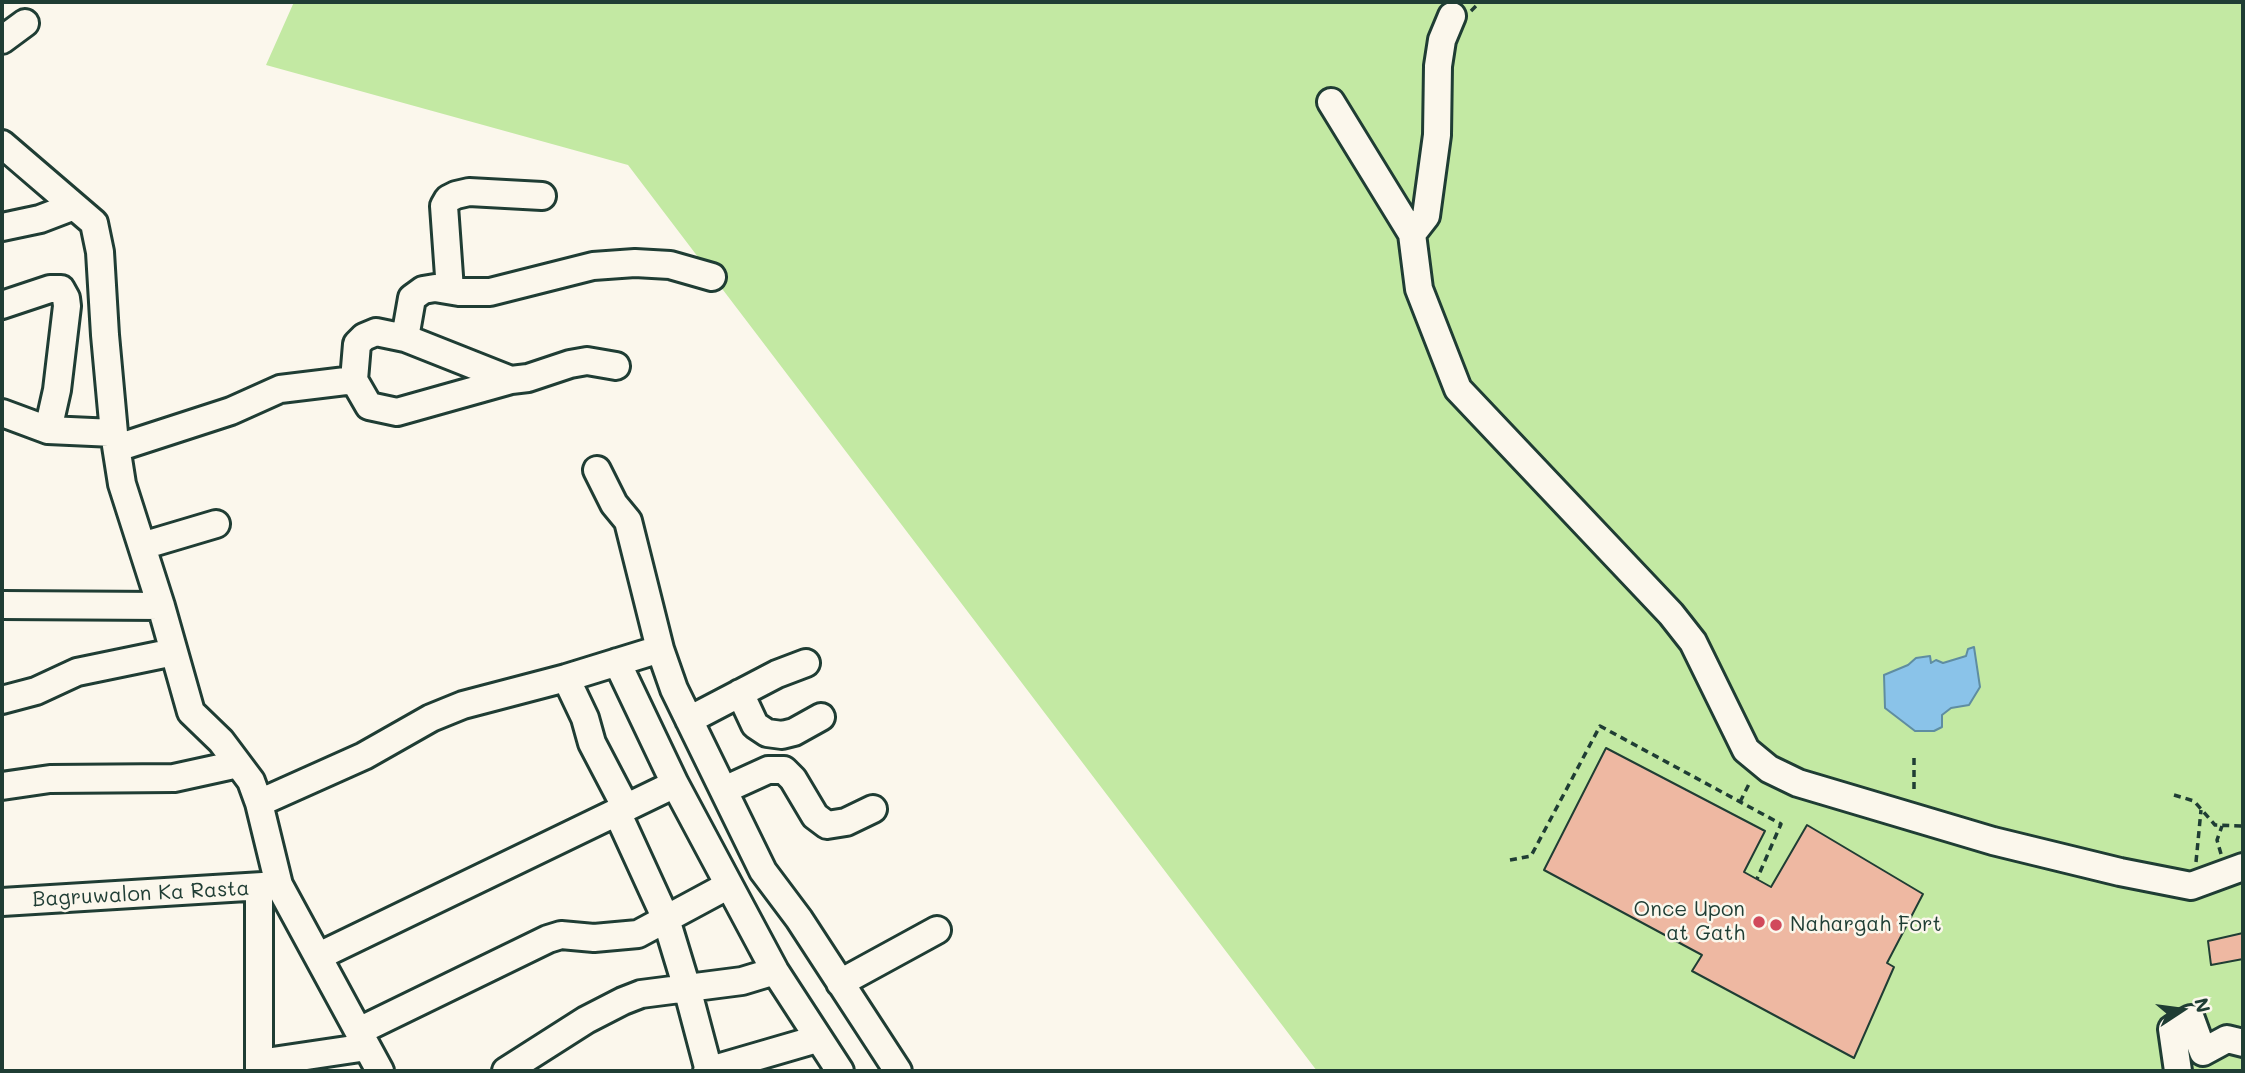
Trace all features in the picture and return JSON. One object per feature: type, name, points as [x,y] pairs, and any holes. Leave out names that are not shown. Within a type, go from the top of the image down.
[{"type":"street","points":[[1412,234],[1426,216],[1437,135],[1438,66],[1442,40],[1452,16]]},
{"type":"street","points":[[2,40],[25,23]]},
{"type":"street","points":[[1331,102],[1412,234],[1419,289],[1458,389],[1671,614],[1693,642],[1746,750],[1769,769],[1798,783],[1993,841],[2120,872],[2193,885],[2243,867]]},
{"type":"street","points":[[2,144],[94,223],[100,252],[105,335],[122,484],[191,712],[221,741],[251,781],[259,803],[269,886],[259,1067],[363,1039],[548,939],[561,935],[594,938],[638,934],[729,885]]},
{"type":"street","points":[[450,290],[444,206],[448,200],[470,192],[542,196]]},
{"type":"street","points":[[2,227],[40,219],[74,206]]},
{"type":"street","points":[[405,338],[412,298],[423,290],[435,288],[490,292],[593,266],[635,263],[670,265],[712,277]]},
{"type":"street","points":[[2,305],[50,289],[61,289],[65,298],[67,306],[57,390],[48,430]]},
{"type":"street","points":[[511,380],[405,338],[376,332],[364,337],[357,344],[354,380],[369,406],[397,412],[511,380],[528,378],[570,364],[587,361],[616,366]]},
{"type":"street","points":[[2,413],[48,430],[116,441],[231,411],[280,388],[354,380]]},
{"type":"street","points":[[597,470],[614,504],[628,521],[660,649],[674,689],[763,871],[799,919],[898,1071]]},
{"type":"street","points":[[142,546],[216,524]]},
{"type":"street","points":[[2,605],[161,606]]},
{"type":"street","points":[[259,803],[364,756],[430,718],[463,705],[566,678],[660,649]]},
{"type":"street","points":[[2,700],[36,691],[77,672],[174,652]]},
{"type":"street","points":[[617,662],[676,784],[775,971],[840,1071]]},
{"type":"street","points":[[689,720],[777,674],[806,663]]},
{"type":"street","points":[[566,678],[585,718],[666,919],[708,1071],[817,1039]]},
{"type":"street","points":[[740,693],[755,725],[766,733],[782,735],[794,732],[821,717]]},
{"type":"street","points":[[2,786],[62,779],[174,778],[238,764]]},
{"type":"street","points":[[724,790],[768,770],[784,770],[793,779],[815,816],[827,825],[846,822],[873,809]]},
{"type":"street","points":[[319,956],[676,784]]},
{"type":"street","points":[[269,886],[319,956],[380,1071]]},
{"type":"street","name":"Bagruwalon Ka Rasta","points":[[2,902],[269,886]]},
{"type":"street","points":[[840,983],[937,930]]},
{"type":"street","points":[[506,1071],[586,1020],[622,1001],[641,995],[742,981],[775,971]]},
{"type":"street","points":[[2178,1071],[2172,1029],[2191,1019],[2203,1052],[2235,1041]]},
{"type":"path","points":[[1510,860],[1531,856],[1600,726],[1781,824],[1758,879]]},
{"type":"path","points":[[1914,758],[1914,817]]},
{"type":"path","points":[[2174,795],[2194,801],[2214,825],[2243,826]]},
{"type":"path","points":[[2193,885],[2201,810]]},
{"type":"green space","points":[[294,2],[2243,2],[2243,1071],[1317,1071],[628,165],[266,65]]},
{"type":"water","points":[[1974,647],[1980,687],[1969,705],[1951,708],[1942,715],[1942,727],[1934,731],[1915,731],[1885,708],[1884,675],[1908,665],[1916,658],[1930,656],[1931,663],[1936,660],[1943,663],[1966,656],[1968,649]]},
{"type":"building","name":"Nahargah Fort","points":[[1606,748],[1765,831],[1744,872],[1771,887],[1807,825],[1923,894],[1887,963],[1894,967],[1854,1058],[1692,971],[1702,955],[1544,870]]},
{"type":"building","points":[[2243,933],[2243,959],[2211,965],[2208,941]]},
{"type":"place","name":"Once Upon at Gath","points":[[1759,922]]},
{"type":"place","name":"Nahargah Fort","points":[[1776,925]]}]
